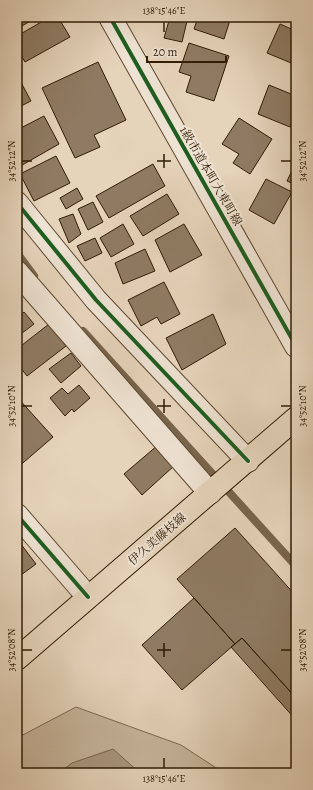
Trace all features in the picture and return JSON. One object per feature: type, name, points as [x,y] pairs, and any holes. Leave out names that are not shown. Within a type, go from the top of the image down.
[{"type":"main road","name":"伊久美藤枝線","points":[[17,659],[296,418]]},
{"type":"street","name":"1級市道本町大東町線","points":[[110,17],[296,346]]},
{"type":"street","points":[[17,203],[96,300],[245,463]]},
{"type":"street","points":[[17,272],[212,491]]},
{"type":"street","points":[[17,515],[88,597]]},
{"type":"shaded area","points":[[76,707],[181,745],[224,773],[17,773],[17,738]]},
{"type":"shaded area","points":[[113,749],[140,773],[59,773],[72,763]]},
{"type":"building","points":[[17,17],[37,17],[17,29]]},
{"type":"building","points":[[50,17],[58,17],[70,37],[25,62],[17,48],[17,36]]},
{"type":"building","points":[[170,17],[188,17],[182,42],[164,38]]},
{"type":"building","points":[[198,17],[231,17],[224,39],[194,29]]},
{"type":"building","points":[[280,24],[296,31],[296,65],[267,53]]},
{"type":"building","points":[[189,43],[229,56],[214,101],[186,92],[191,76],[179,72]]},
{"type":"building","points":[[98,62],[126,120],[94,135],[100,147],[75,158],[42,88]]},
{"type":"building","points":[[17,75],[31,101],[17,108]]},
{"type":"building","points":[[269,85],[296,96],[296,111],[290,127],[258,114]]},
{"type":"building","points":[[44,116],[59,144],[17,168],[17,130]]},
{"type":"building","points":[[239,118],[272,139],[250,174],[233,163],[239,154],[222,144]]},
{"type":"building","points":[[56,156],[70,183],[34,201],[20,174]]},
{"type":"building","points":[[296,162],[296,185],[287,181]]},
{"type":"building","points":[[153,164],[165,186],[109,218],[96,196]]},
{"type":"building","points":[[266,179],[292,192],[274,224],[249,210]]},
{"type":"building","points":[[77,188],[83,199],[66,209],[60,198]]},
{"type":"building","points":[[167,194],[179,214],[143,236],[130,216]]},
{"type":"building","points":[[93,202],[103,222],[88,230],[78,209]]},
{"type":"building","points":[[73,214],[81,234],[69,243],[59,219]]},
{"type":"building","points":[[123,224],[134,244],[111,257],[100,238]]},
{"type":"building","points":[[184,224],[202,255],[170,272],[155,240]]},
{"type":"building","points":[[95,238],[102,253],[85,261],[77,246]]},
{"type":"building","points":[[145,249],[155,271],[123,284],[115,263]]},
{"type":"building","points":[[164,282],[180,314],[161,324],[157,317],[141,326],[128,300]]},
{"type":"building","points":[[17,283],[25,294],[17,299]]},
{"type":"building","points":[[24,312],[34,324],[17,337],[17,318]]},
{"type":"building","points":[[213,314],[226,344],[182,370],[166,338]]},
{"type":"building","points":[[49,324],[66,346],[27,376],[17,363],[17,349]]},
{"type":"building","points":[[71,353],[81,366],[61,383],[49,369]]},
{"type":"building","points":[[79,385],[90,398],[74,412],[72,409],[65,416],[50,398],[62,388],[68,394]]},
{"type":"building","points":[[17,397],[53,437],[17,468]]},
{"type":"building","points":[[158,445],[175,465],[142,495],[124,474]]},
{"type":"building","points":[[235,528],[296,596],[296,698],[242,638],[235,644],[177,579]]},
{"type":"building","points":[[17,539],[36,564],[17,578]]},
{"type":"building","points":[[194,598],[235,644],[182,690],[142,645]]},
{"type":"building","points":[[242,638],[296,698],[296,720],[231,647]]},
{"type":"waterway","points":[[17,253],[34,276]]},
{"type":"waterway","points":[[83,331],[296,566]]},
{"type":"cycle path","points":[[110,17],[296,346]]},
{"type":"cycle path","points":[[17,203],[96,300],[248,461]]},
{"type":"cycle path","points":[[17,515],[88,597]]}]
